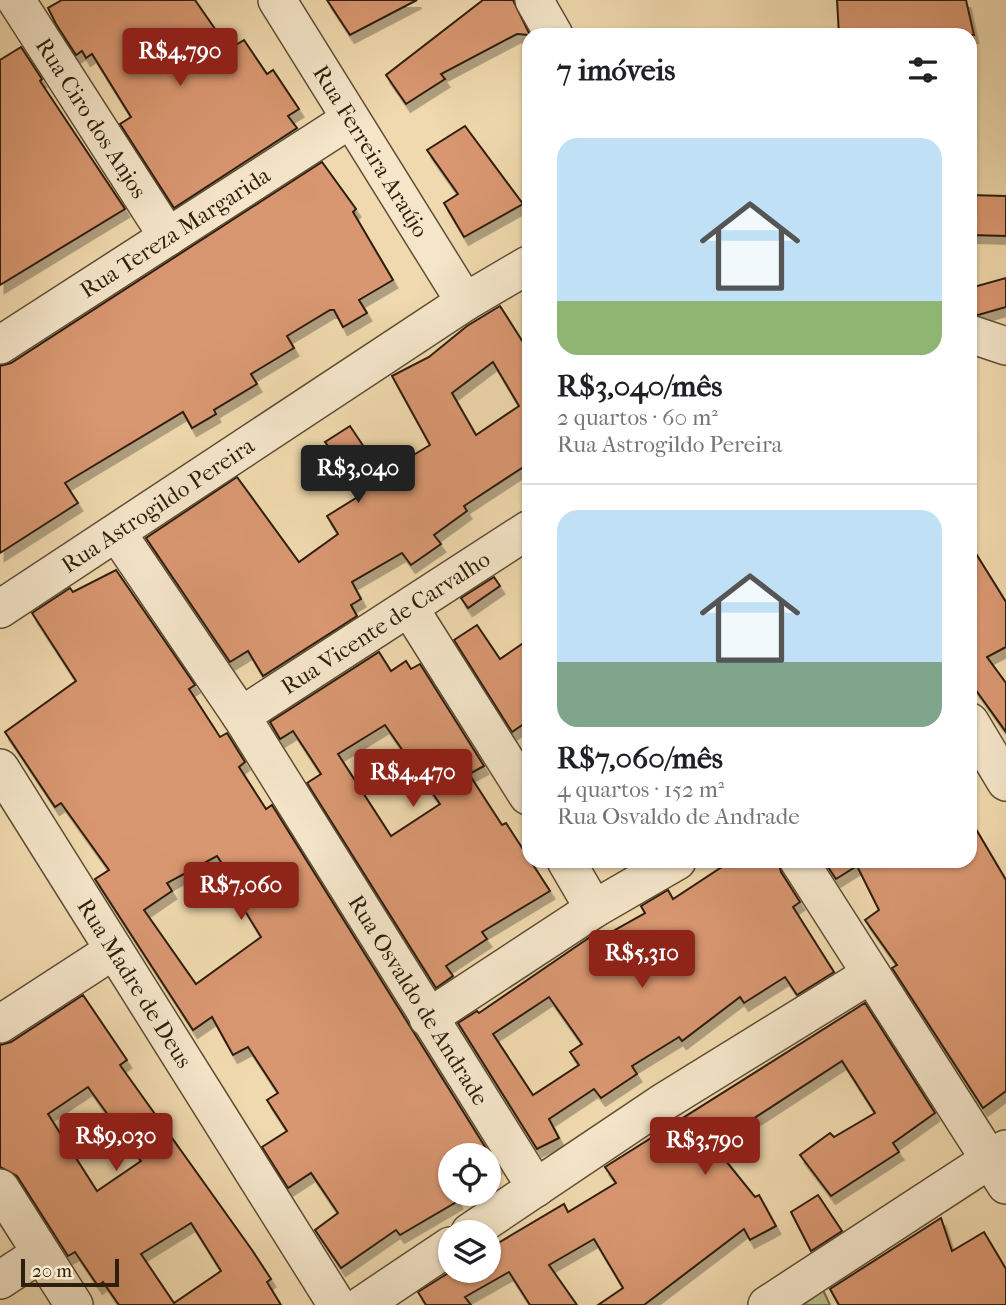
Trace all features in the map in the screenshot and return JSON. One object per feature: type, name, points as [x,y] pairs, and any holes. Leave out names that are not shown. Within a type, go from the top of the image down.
[{"type":"street","name":"Rua Ciro dos Anjos","points":[[16,0],[168,237]]},
{"type":"street","name":"Rua Ferreira Araújo","points":[[277,0],[349,120],[465,302]]},
{"type":"street","points":[[534,0],[550,28]]},
{"type":"street","name":"Rua Tereza Margarida","points":[[0,345],[349,120]]},
{"type":"street","name":"Rua Astrogildo Pereira","points":[[0,609],[465,302],[522,269]]},
{"type":"street","points":[[977,336],[1006,346]]},
{"type":"street","name":"Rua Osvaldo de Andrade","points":[[117,533],[240,716],[536,1188]]},
{"type":"street","name":"Rua Vicente de Carvalho","points":[[240,716],[410,609],[522,534]]},
{"type":"street","points":[[410,609],[522,779]]},
{"type":"street","points":[[977,734],[1006,782]]},
{"type":"street","name":"Rua Madre de Deus","points":[[0,770],[337,1305]]},
{"type":"street","points":[[570,868],[594,909]]},
{"type":"street","points":[[428,1018],[594,909],[665,868]]},
{"type":"street","points":[[767,1305],[1001,1165],[871,974],[803,868]]},
{"type":"street","points":[[0,1024],[114,950]]},
{"type":"street","points":[[488,1220],[662,1103],[871,974]]},
{"type":"street","points":[[0,1188],[74,1305]]},
{"type":"street","points":[[0,1280],[40,1254]]},
{"type":"street","points":[[362,1305],[438,1254]]},
{"type":"green space","points":[[823,1290],[830,1305],[803,1305]]},
{"type":"building","points":[[62,0],[195,0],[229,49],[244,40],[267,74],[273,70],[299,109],[288,116],[297,128],[174,208],[120,124],[131,117],[92,54],[86,58],[82,51],[76,55],[56,24],[48,8]]},
{"type":"building","points":[[327,0],[417,0],[350,35]]},
{"type":"building","points":[[483,0],[513,0],[527,28],[522,28],[522,34],[517,34],[441,74],[445,79],[406,104],[386,75]]},
{"type":"building","points":[[837,0],[966,0],[972,28],[839,28]]},
{"type":"building","points":[[21,47],[42,79],[40,81],[125,209],[0,285],[0,60]]},
{"type":"building","points":[[465,126],[522,205],[464,237],[444,203],[458,194],[427,150]]},
{"type":"building","points":[[322,162],[356,209],[353,212],[393,280],[359,300],[367,313],[343,327],[334,310],[330,310],[287,336],[294,348],[251,374],[257,384],[214,410],[216,414],[192,428],[183,412],[65,483],[78,503],[0,553],[0,366],[11,363]]},
{"type":"building","points":[[977,195],[1006,196],[1006,236],[977,235]]},
{"type":"building","points":[[1006,278],[1006,307],[977,315],[977,286]]},
{"type":"building","points":[[500,306],[522,341],[522,468],[464,506],[467,511],[434,535],[441,544],[411,565],[402,553],[352,582],[361,599],[351,605],[357,616],[263,676],[248,651],[230,662],[146,538],[237,477],[299,562],[338,534],[327,516],[364,493],[325,442],[350,426],[382,474],[430,445],[392,376],[429,357],[467,326]],"holes":[[[493,362],[519,406],[476,435],[452,393]]]},
{"type":"building","points":[[977,555],[1006,602],[1006,647],[987,657],[1006,683],[1006,732],[977,692]]},
{"type":"building","points":[[116,570],[195,685],[189,689],[220,737],[227,733],[245,762],[239,767],[266,809],[272,805],[483,1143],[438,1143],[438,1206],[449,1206],[400,1235],[396,1230],[341,1268],[315,1230],[338,1213],[311,1173],[288,1188],[262,1147],[287,1131],[267,1100],[278,1093],[248,1047],[233,1055],[212,1017],[193,1030],[95,879],[109,870],[61,803],[55,807],[5,732],[76,681],[32,613],[70,588],[73,592]],"holes":[[[217,856],[248,903],[242,906],[261,937],[196,984],[144,910],[172,891],[167,883]]]},
{"type":"building","points":[[494,577],[500,586],[468,608],[461,598]]},
{"type":"building","points":[[477,625],[500,659],[522,644],[522,725],[512,732],[454,640]]},
{"type":"building","points":[[379,652],[391,671],[406,661],[411,669],[420,664],[484,766],[469,774],[502,825],[506,823],[522,848],[522,868],[535,868],[550,891],[482,932],[487,939],[446,966],[453,976],[436,988],[307,783],[321,774],[293,731],[280,739],[270,722]],"holes":[[[385,725],[440,804],[391,836],[338,754]]]},
{"type":"building","points":[[977,831],[1006,880],[1006,1091],[983,1108],[892,968],[897,965],[865,920],[879,910],[858,868],[977,868]]},
{"type":"building","points":[[720,868],[780,868],[800,902],[793,907],[834,972],[797,995],[785,977],[744,1003],[740,997],[682,1041],[679,1037],[632,1066],[637,1074],[601,1098],[594,1089],[549,1119],[559,1138],[537,1149],[458,1023],[477,1011],[479,1013],[593,935],[597,940],[645,913],[641,906],[668,890],[673,899]],"holes":[[[549,997],[582,1044],[570,1052],[579,1065],[533,1095],[493,1034]]]},
{"type":"building","points":[[829,868],[854,868],[836,879]]},
{"type":"building","points":[[83,995],[127,1060],[120,1065],[252,1250],[271,1279],[267,1282],[281,1305],[119,1305],[103,1282],[98,1286],[75,1252],[68,1256],[17,1176],[0,1167],[0,1045],[11,1042]],"holes":[[[88,1087],[141,1161],[97,1191],[48,1114]],[[191,1223],[221,1271],[174,1303],[141,1254]]]},
{"type":"building","points":[[865,1003],[935,1113],[893,1143],[899,1152],[831,1196],[800,1155],[830,1133],[834,1137],[875,1113],[842,1061],[713,1145],[755,1197],[759,1195],[776,1226],[750,1240],[744,1229],[644,1305],[598,1305],[623,1288],[594,1239],[549,1265],[577,1305],[530,1305],[509,1272],[501,1277],[501,1241],[564,1204],[568,1212],[616,1183],[605,1167]]},
{"type":"building","points":[[818,1195],[842,1231],[811,1251],[791,1212]]},
{"type":"building","points":[[941,1218],[952,1251],[984,1232],[1006,1269],[1006,1305],[839,1305],[830,1289]]},
{"type":"building","points":[[438,1280],[438,1283],[490,1283],[465,1297],[471,1305],[426,1305],[418,1292]]}]
